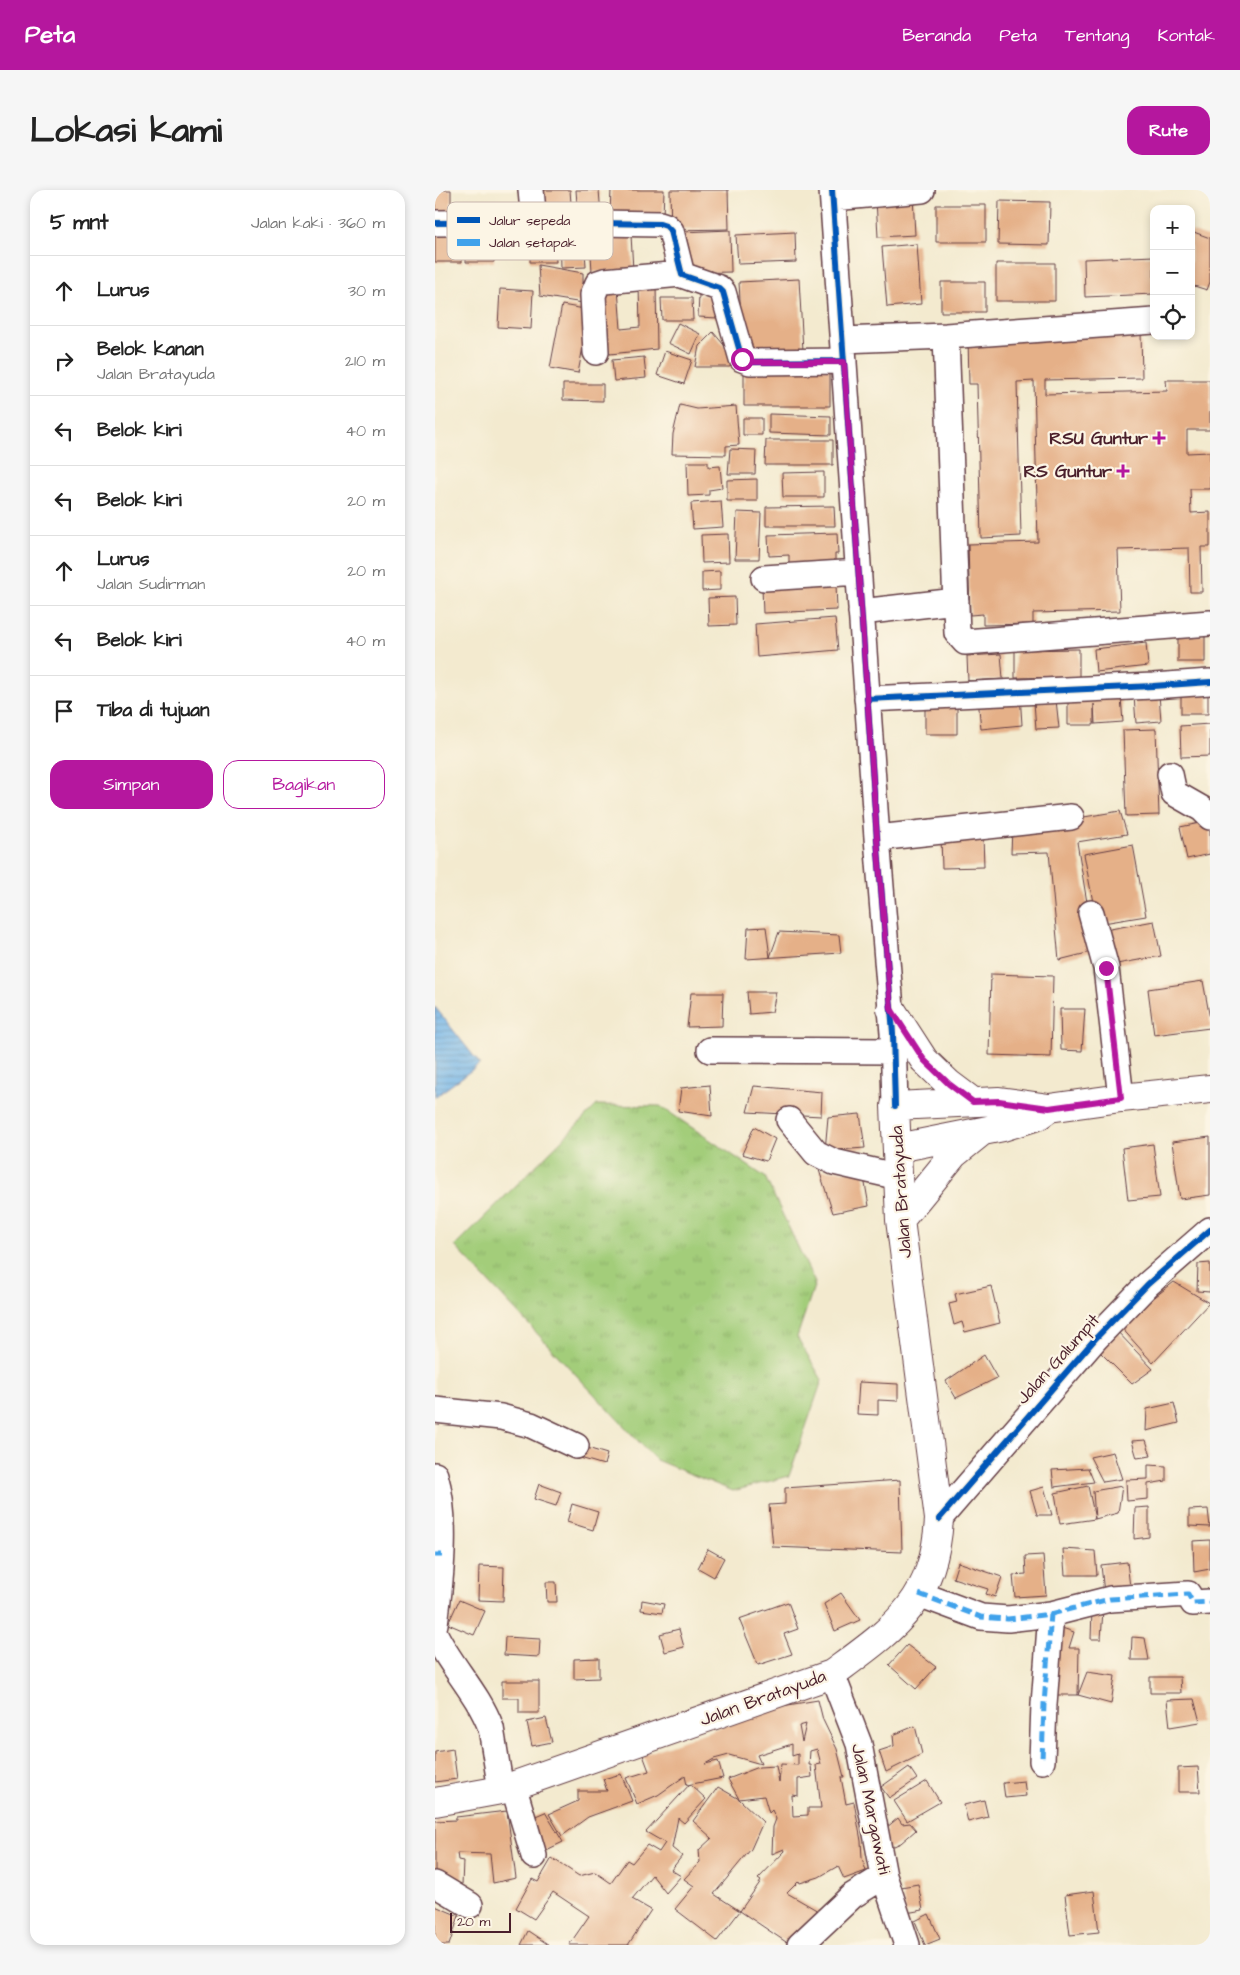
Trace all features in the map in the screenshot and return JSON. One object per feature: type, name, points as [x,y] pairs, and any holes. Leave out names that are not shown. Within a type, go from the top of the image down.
[{"type":"main road","points":[[891,1009],[924,1060],[949,1084],[973,1102]]},
{"type":"main road","points":[[895,1106],[999,1101],[1049,1108],[1210,1089]]},
{"type":"main road","name":"Jalan Bratayuda","points":[[435,1802],[507,1788],[832,1674],[894,1627],[907,1613],[919,1594],[933,1559],[938,1539],[939,1519],[900,1220],[895,1106]]},
{"type":"main road","points":[[898,1148],[1026,1121],[1038,1116],[1049,1108]]},
{"type":"main road","points":[[900,1220],[954,1154],[981,1132]]},
{"type":"street","points":[[833,194],[922,190]]},
{"type":"street","name":"Jalan Bratayuda","points":[[833,194],[867,699],[891,1009],[895,1106]]},
{"type":"street","points":[[613,223],[660,224],[666,226],[671,231],[681,274]]},
{"type":"street","points":[[595,352],[593,295],[598,283],[681,274],[719,288],[723,292],[742,359],[745,361],[844,351],[946,336],[1150,321]]},
{"type":"street","points":[[946,336],[957,633],[965,642],[1210,623]]},
{"type":"street","points":[[764,578],[859,572]]},
{"type":"street","points":[[861,612],[956,601]]},
{"type":"street","points":[[867,699],[1210,682]]},
{"type":"street","points":[[1171,774],[1174,793],[1201,809],[1210,817]]},
{"type":"street","points":[[877,838],[1071,817]]},
{"type":"street","points":[[1091,913],[1106,968],[1121,1098]]},
{"type":"street","points":[[710,1050],[893,1051]]},
{"type":"street","points":[[789,1120],[817,1153],[834,1162],[899,1177]]},
{"type":"street","name":"Jalan Galumpit","points":[[939,1519],[1095,1339],[1148,1284],[1210,1230]]},
{"type":"street","points":[[435,1410],[501,1416],[531,1425],[576,1446]]},
{"type":"street","points":[[435,1476],[440,1491],[435,1624]]},
{"type":"street","points":[[919,1594],[981,1616],[1008,1619],[1051,1614],[1110,1599],[1188,1594],[1193,1603],[1210,1602]]},
{"type":"street","points":[[1042,1762],[1044,1704],[1051,1614]]},
{"type":"street","points":[[435,1634],[475,1696],[488,1720],[507,1788],[534,1856]]},
{"type":"street","name":"Jalan Margawati","points":[[832,1674],[859,1744],[884,1876],[907,1945]]},
{"type":"street","points":[[800,1945],[852,1896],[884,1876]]},
{"type":"street","points":[[435,1884],[470,1905]]},
{"type":"green space","points":[[597,1105],[660,1106],[765,1177],[815,1283],[797,1337],[822,1380],[789,1476],[733,1491],[656,1460],[455,1246]]},
{"type":"water","points":[[435,1007],[480,1064],[435,1097]]},
{"type":"building","points":[[435,190],[451,190],[451,202],[447,202],[447,214],[435,214]]},
{"type":"building","points":[[538,190],[570,190],[571,202],[537,202]]},
{"type":"building","points":[[576,190],[599,190],[600,202],[577,202]]},
{"type":"building","points":[[611,190],[664,190],[663,216],[613,214],[613,202],[610,202]]},
{"type":"building","points":[[670,190],[728,190],[729,229],[671,230]]},
{"type":"building","points":[[913,196],[915,235],[878,237],[876,198]]},
{"type":"building","points":[[999,201],[1050,202],[1049,245],[998,244]]},
{"type":"building","points":[[936,205],[986,205],[986,242],[936,242]]},
{"type":"building","points":[[730,230],[731,272],[684,273],[683,232]]},
{"type":"building","points":[[435,231],[447,231],[447,260],[462,260],[462,262],[435,262]]},
{"type":"building","points":[[795,232],[796,262],[738,264],[736,235]]},
{"type":"building","points":[[1195,232],[1210,238],[1210,282],[1207,290],[1195,286]]},
{"type":"building","points":[[613,235],[631,235],[633,270],[592,272],[591,260],[613,260]]},
{"type":"building","points":[[917,244],[921,304],[887,307],[882,247]]},
{"type":"building","points":[[1150,256],[1150,294],[1085,297],[1084,259]]},
{"type":"building","points":[[466,260],[494,260],[494,262],[466,262]]},
{"type":"building","points":[[530,260],[556,260],[556,262],[530,262]]},
{"type":"building","points":[[561,260],[586,260],[586,267],[561,268]]},
{"type":"building","points":[[996,263],[1055,263],[1055,301],[996,301]]},
{"type":"building","points":[[538,265],[583,273],[583,303],[540,296]]},
{"type":"building","points":[[799,279],[803,351],[743,354],[739,282]]},
{"type":"building","points":[[941,282],[985,282],[985,312],[941,312]]},
{"type":"building","points":[[639,286],[656,286],[657,349],[610,354],[609,349],[601,350],[597,291],[618,289],[621,329],[640,327]]},
{"type":"building","points":[[500,289],[533,291],[531,329],[498,327]]},
{"type":"building","points":[[699,295],[719,296],[718,318],[698,317]]},
{"type":"building","points":[[661,298],[692,298],[693,320],[662,320]]},
{"type":"building","points":[[562,305],[590,310],[578,373],[550,368]]},
{"type":"building","points":[[678,323],[700,334],[691,354],[668,343]]},
{"type":"building","points":[[713,332],[740,364],[729,367],[695,367],[699,346]]},
{"type":"building","name":"RS Guntur","points":[[1141,332],[1142,378],[1045,380],[1045,394],[1167,391],[1166,380],[1210,380],[1210,430],[1187,430],[1187,453],[1210,452],[1210,489],[1190,489],[1191,513],[1210,512],[1210,547],[1201,547],[1202,592],[1190,592],[1189,548],[1118,550],[1120,611],[1033,613],[1033,624],[983,625],[983,614],[970,615],[968,544],[1038,542],[1034,381],[1017,382],[1021,536],[981,538],[977,384],[969,384],[968,336]]},
{"type":"building","points":[[665,351],[692,360],[684,384],[657,375]]},
{"type":"building","points":[[644,357],[646,378],[614,381],[612,360]]},
{"type":"building","points":[[744,368],[830,368],[830,406],[744,406]]},
{"type":"building","points":[[563,384],[603,384],[603,401],[563,400]]},
{"type":"building","points":[[680,405],[697,409],[736,406],[739,445],[726,446],[726,455],[672,454],[673,434]]},
{"type":"building","points":[[769,414],[831,416],[831,435],[769,433]]},
{"type":"building","points":[[743,418],[762,418],[762,435],[743,435]]},
{"type":"building","points":[[766,440],[833,440],[833,465],[765,465]]},
{"type":"building","points":[[730,449],[756,450],[755,474],[728,474]]},
{"type":"building","points":[[687,462],[708,462],[708,467],[720,466],[722,488],[709,490],[709,495],[688,496]]},
{"type":"building","points":[[824,472],[824,497],[783,497],[782,473]]},
{"type":"building","points":[[757,479],[757,501],[727,501],[727,480]]},
{"type":"building","points":[[721,501],[723,527],[693,529],[691,503]]},
{"type":"building","points":[[834,506],[835,526],[766,526],[766,507]]},
{"type":"building","points":[[737,512],[761,513],[759,559],[735,559]]},
{"type":"building","points":[[837,533],[838,554],[835,554],[835,568],[789,568],[789,555],[769,556],[768,535]]},
{"type":"building","points":[[728,534],[729,562],[702,563],[701,535]]},
{"type":"building","points":[[720,571],[720,590],[702,591],[702,572]]},
{"type":"building","points":[[836,584],[837,610],[763,613],[762,587]]},
{"type":"building","points":[[735,597],[736,625],[709,626],[708,598]]},
{"type":"building","points":[[835,618],[838,650],[757,657],[755,624]]},
{"type":"building","points":[[1178,635],[1205,635],[1205,662],[1178,662]]},
{"type":"building","points":[[1146,643],[1148,666],[1096,672],[1094,649]]},
{"type":"building","points":[[1079,649],[1079,677],[1015,678],[1015,650]]},
{"type":"building","points":[[1001,654],[1003,679],[968,681],[967,656]]},
{"type":"building","points":[[1181,687],[1208,687],[1208,714],[1181,714]]},
{"type":"building","points":[[1020,694],[1022,725],[981,729],[978,698]]},
{"type":"building","points":[[1159,694],[1161,721],[1136,723],[1134,696]]},
{"type":"building","points":[[1121,697],[1123,722],[1095,724],[1094,704],[1094,725],[1068,725],[1068,699]]},
{"type":"building","points":[[925,700],[957,700],[957,734],[925,734]]},
{"type":"building","points":[[1056,700],[1059,728],[1036,729],[1034,702]]},
{"type":"building","points":[[1210,724],[1210,756],[1181,757],[1180,726]]},
{"type":"building","points":[[1156,729],[1159,815],[1126,816],[1123,730]]},
{"type":"building","points":[[1120,811],[1127,834],[1077,842],[1095,951],[1059,960],[1049,852],[1011,853],[1012,829]]},
{"type":"building","points":[[1210,821],[1210,854],[1187,859],[1180,827]]},
{"type":"building","points":[[983,836],[984,867],[942,868],[941,837]]},
{"type":"building","points":[[1133,845],[1146,916],[1097,924],[1084,854]]},
{"type":"building","points":[[1154,921],[1161,956],[1111,965],[1105,930]]},
{"type":"building","points":[[766,927],[770,957],[779,932],[839,935],[841,953],[746,959],[748,928]]},
{"type":"building","points":[[991,974],[1053,976],[1051,1057],[989,1055]]},
{"type":"building","points":[[1203,981],[1210,1028],[1154,1035],[1148,989]]},
{"type":"building","points":[[747,992],[776,992],[772,1012],[749,1014]]},
{"type":"building","points":[[691,993],[723,993],[722,1026],[687,1027]]},
{"type":"building","points":[[1060,1009],[1085,1009],[1082,1051],[1061,1050]]},
{"type":"building","points":[[710,1085],[712,1116],[678,1111],[681,1088]]},
{"type":"building","points":[[754,1086],[822,1092],[821,1116],[747,1112]]},
{"type":"building","points":[[860,1114],[865,1148],[825,1151],[828,1117]]},
{"type":"building","points":[[754,1127],[775,1139],[766,1161],[742,1154]]},
{"type":"building","points":[[1210,1137],[1210,1195],[1180,1199],[1172,1142]]},
{"type":"building","points":[[1153,1144],[1160,1197],[1128,1200],[1122,1148]]},
{"type":"building","points":[[819,1170],[863,1172],[869,1206],[833,1213]]},
{"type":"building","points":[[1210,1263],[1210,1292],[1197,1291],[1198,1264]]},
{"type":"building","points":[[1174,1282],[1209,1303],[1153,1363],[1119,1325]]},
{"type":"building","points":[[991,1286],[1000,1323],[965,1332],[962,1322],[954,1325],[949,1304],[957,1302],[955,1294]]},
{"type":"building","points":[[1115,1329],[1153,1369],[1132,1384],[1094,1346]]},
{"type":"building","points":[[984,1355],[997,1378],[956,1398],[946,1381]]},
{"type":"building","points":[[859,1382],[898,1384],[898,1401],[878,1400],[878,1415],[857,1414]]},
{"type":"building","points":[[1174,1403],[1179,1423],[1146,1431],[1147,1409]]},
{"type":"building","points":[[1146,1440],[1151,1456],[1137,1458],[1132,1441]]},
{"type":"building","points":[[584,1447],[607,1454],[604,1465],[580,1458]]},
{"type":"building","points":[[1113,1452],[1122,1479],[1103,1482],[1090,1457]]},
{"type":"building","points":[[1148,1465],[1166,1466],[1166,1481],[1148,1484],[1148,1499],[1127,1501],[1126,1480],[1148,1479]]},
{"type":"building","points":[[1088,1468],[1094,1482],[1054,1487],[1052,1470]]},
{"type":"building","points":[[900,1480],[902,1552],[773,1547],[769,1505],[785,1504],[785,1488]]},
{"type":"building","points":[[539,1484],[561,1492],[556,1506],[534,1499]]},
{"type":"building","points":[[1088,1486],[1095,1519],[1060,1524],[1055,1493]]},
{"type":"building","points":[[1122,1486],[1118,1513],[1095,1519],[1093,1491]]},
{"type":"building","points":[[1044,1487],[1052,1515],[1037,1515],[1030,1491]]},
{"type":"building","points":[[572,1504],[598,1512],[593,1530],[567,1522]]},
{"type":"building","points":[[1149,1507],[1149,1537],[1134,1539],[1135,1508]]},
{"type":"building","points":[[1208,1509],[1210,1527],[1189,1526],[1189,1510]]},
{"type":"building","points":[[1210,1540],[1210,1569],[1194,1572],[1193,1541]]},
{"type":"building","points":[[708,1549],[724,1558],[714,1577],[698,1568]]},
{"type":"building","points":[[1063,1549],[1095,1551],[1097,1575],[1065,1575]]},
{"type":"building","points":[[1043,1555],[1046,1595],[1015,1597],[1013,1575],[1026,1574],[1025,1556]]},
{"type":"building","points":[[958,1562],[1002,1577],[995,1597],[986,1594],[988,1589],[953,1578]]},
{"type":"building","points":[[1127,1562],[1130,1587],[1104,1593],[1101,1565]]},
{"type":"building","points":[[479,1566],[504,1567],[503,1601],[478,1600]]},
{"type":"building","points":[[546,1582],[556,1582],[557,1602],[547,1602]]},
{"type":"building","points":[[841,1593],[860,1620],[835,1631],[824,1604]]},
{"type":"building","points":[[459,1600],[485,1611],[474,1635],[448,1624]]},
{"type":"building","points":[[642,1600],[664,1604],[662,1613],[641,1610]]},
{"type":"building","points":[[788,1602],[798,1629],[784,1634],[792,1654],[758,1665],[739,1619]]},
{"type":"building","points":[[1092,1610],[1103,1610],[1101,1639],[1091,1639]]},
{"type":"building","points":[[1056,1626],[1074,1632],[1069,1648],[1079,1648],[1078,1695],[1054,1695]]},
{"type":"building","points":[[679,1629],[684,1647],[665,1652],[660,1634]]},
{"type":"building","points":[[505,1637],[540,1639],[539,1657],[504,1655]]},
{"type":"building","points":[[1132,1637],[1145,1638],[1149,1660],[1131,1660]]},
{"type":"building","points":[[907,1645],[936,1667],[916,1689],[889,1665]]},
{"type":"building","points":[[599,1658],[599,1678],[574,1679],[574,1659]]},
{"type":"building","points":[[1087,1672],[1115,1676],[1111,1704],[1078,1695]]},
{"type":"building","points":[[1150,1677],[1180,1677],[1181,1693],[1150,1693]]},
{"type":"building","points":[[502,1681],[539,1681],[539,1713],[519,1713],[519,1698],[502,1698]]},
{"type":"building","points":[[1194,1699],[1200,1722],[1170,1727],[1167,1700]]},
{"type":"building","points":[[818,1700],[823,1720],[837,1749],[844,1777],[841,1777],[846,1804],[854,1802],[862,1858],[866,1871],[844,1879],[838,1866],[819,1877],[800,1883],[799,1881],[787,1893],[820,1912],[786,1942],[740,1911],[761,1881],[758,1879],[785,1851],[784,1849],[772,1854],[773,1827],[776,1819],[772,1810],[769,1813],[764,1796],[739,1799],[728,1779],[759,1767],[776,1766],[779,1782],[781,1764],[798,1765],[798,1754],[792,1756],[792,1744],[757,1755],[761,1764],[729,1755],[714,1759],[705,1764],[718,1761],[723,1778],[687,1785],[685,1776],[658,1795],[637,1804],[626,1778],[649,1771],[643,1755],[776,1707]],"holes":[[[806,1724],[802,1742],[799,1726]],[[817,1749],[821,1764],[816,1765],[821,1808],[808,1808],[808,1815],[793,1816],[792,1795],[798,1796],[798,1779],[812,1777],[811,1765],[809,1765],[810,1751]]]},
{"type":"building","points":[[546,1718],[552,1742],[532,1746],[527,1722]]},
{"type":"building","points":[[915,1726],[922,1754],[886,1772],[879,1751],[894,1746],[893,1735]]},
{"type":"building","points":[[453,1749],[457,1779],[435,1782],[435,1752]]},
{"type":"building","points":[[909,1767],[917,1779],[889,1798],[881,1787]]},
{"type":"building","points":[[1198,1767],[1200,1792],[1178,1792],[1178,1768]]},
{"type":"building","points":[[621,1774],[632,1801],[588,1817],[562,1836],[549,1814],[578,1801],[578,1791],[607,1791],[603,1779]]},
{"type":"building","points":[[927,1781],[940,1802],[907,1821],[894,1801]]},
{"type":"building","points":[[1024,1781],[1026,1796],[1005,1798],[1003,1783]]},
{"type":"building","points":[[690,1784],[706,1799],[684,1823],[678,1818],[672,1848],[682,1856],[671,1870],[681,1876],[666,1893],[652,1875],[632,1899],[651,1910],[628,1945],[569,1945],[589,1916],[553,1892],[534,1919],[516,1908],[532,1879],[538,1882],[552,1858],[579,1876],[595,1872],[611,1883],[627,1860],[632,1863],[647,1845],[659,1852],[665,1843],[646,1832]]},
{"type":"building","points":[[718,1787],[739,1799],[763,1822],[751,1849],[714,1894],[740,1911],[717,1941],[675,1909],[694,1886],[684,1879],[700,1862],[699,1850],[712,1838],[693,1821]]},
{"type":"building","points":[[984,1800],[988,1817],[968,1822],[964,1805]]},
{"type":"building","points":[[507,1811],[516,1878],[493,1883],[490,1854],[457,1853],[458,1860],[463,1861],[462,1885],[438,1886],[435,1883],[435,1821],[456,1820],[456,1817]]},
{"type":"building","points":[[545,1812],[563,1842],[534,1856],[524,1821]]},
{"type":"building","points":[[898,1818],[902,1824],[910,1823],[916,1830],[901,1843],[887,1849],[886,1828]]},
{"type":"building","points":[[918,1884],[923,1910],[906,1913],[901,1887]]},
{"type":"building","points":[[1094,1891],[1099,1932],[1070,1935],[1065,1895]]},
{"type":"building","points":[[435,1906],[459,1916],[449,1945],[435,1945]]},
{"type":"building","points":[[929,1914],[940,1939],[925,1945],[915,1921]]},
{"type":"building","points":[[528,1931],[549,1945],[521,1945]]},
{"type":"marked path","points":[[435,1555],[442,1555]]},
{"type":"marked path","points":[[919,1594],[981,1617],[1008,1619],[1051,1614],[1042,1761]]},
{"type":"marked path","points":[[1051,1614],[1110,1599],[1188,1594],[1193,1603],[1210,1602]]},
{"type":"cycle path","points":[[832,190],[877,838],[893,1033],[895,1106]]},
{"type":"cycle path","points":[[435,223],[447,223]]},
{"type":"cycle path","points":[[613,223],[660,224],[666,226],[671,231],[682,275],[719,288],[723,292],[742,359],[750,362],[844,361]]},
{"type":"cycle path","points":[[867,699],[1210,682]]},
{"type":"cycle path","points":[[939,1519],[1095,1339],[1148,1284],[1210,1230]]},
{"type":"place","name":"RSU Guntur","points":[[1159,438]]},
{"type":"place","name":"RS Guntur","points":[[1123,471]]},
{"type":"route","points":[[742,359],[750,362],[844,362],[877,838],[891,1009],[924,1060],[949,1084],[973,1102],[999,1101],[1049,1108],[1121,1098],[1106,968]]}]
